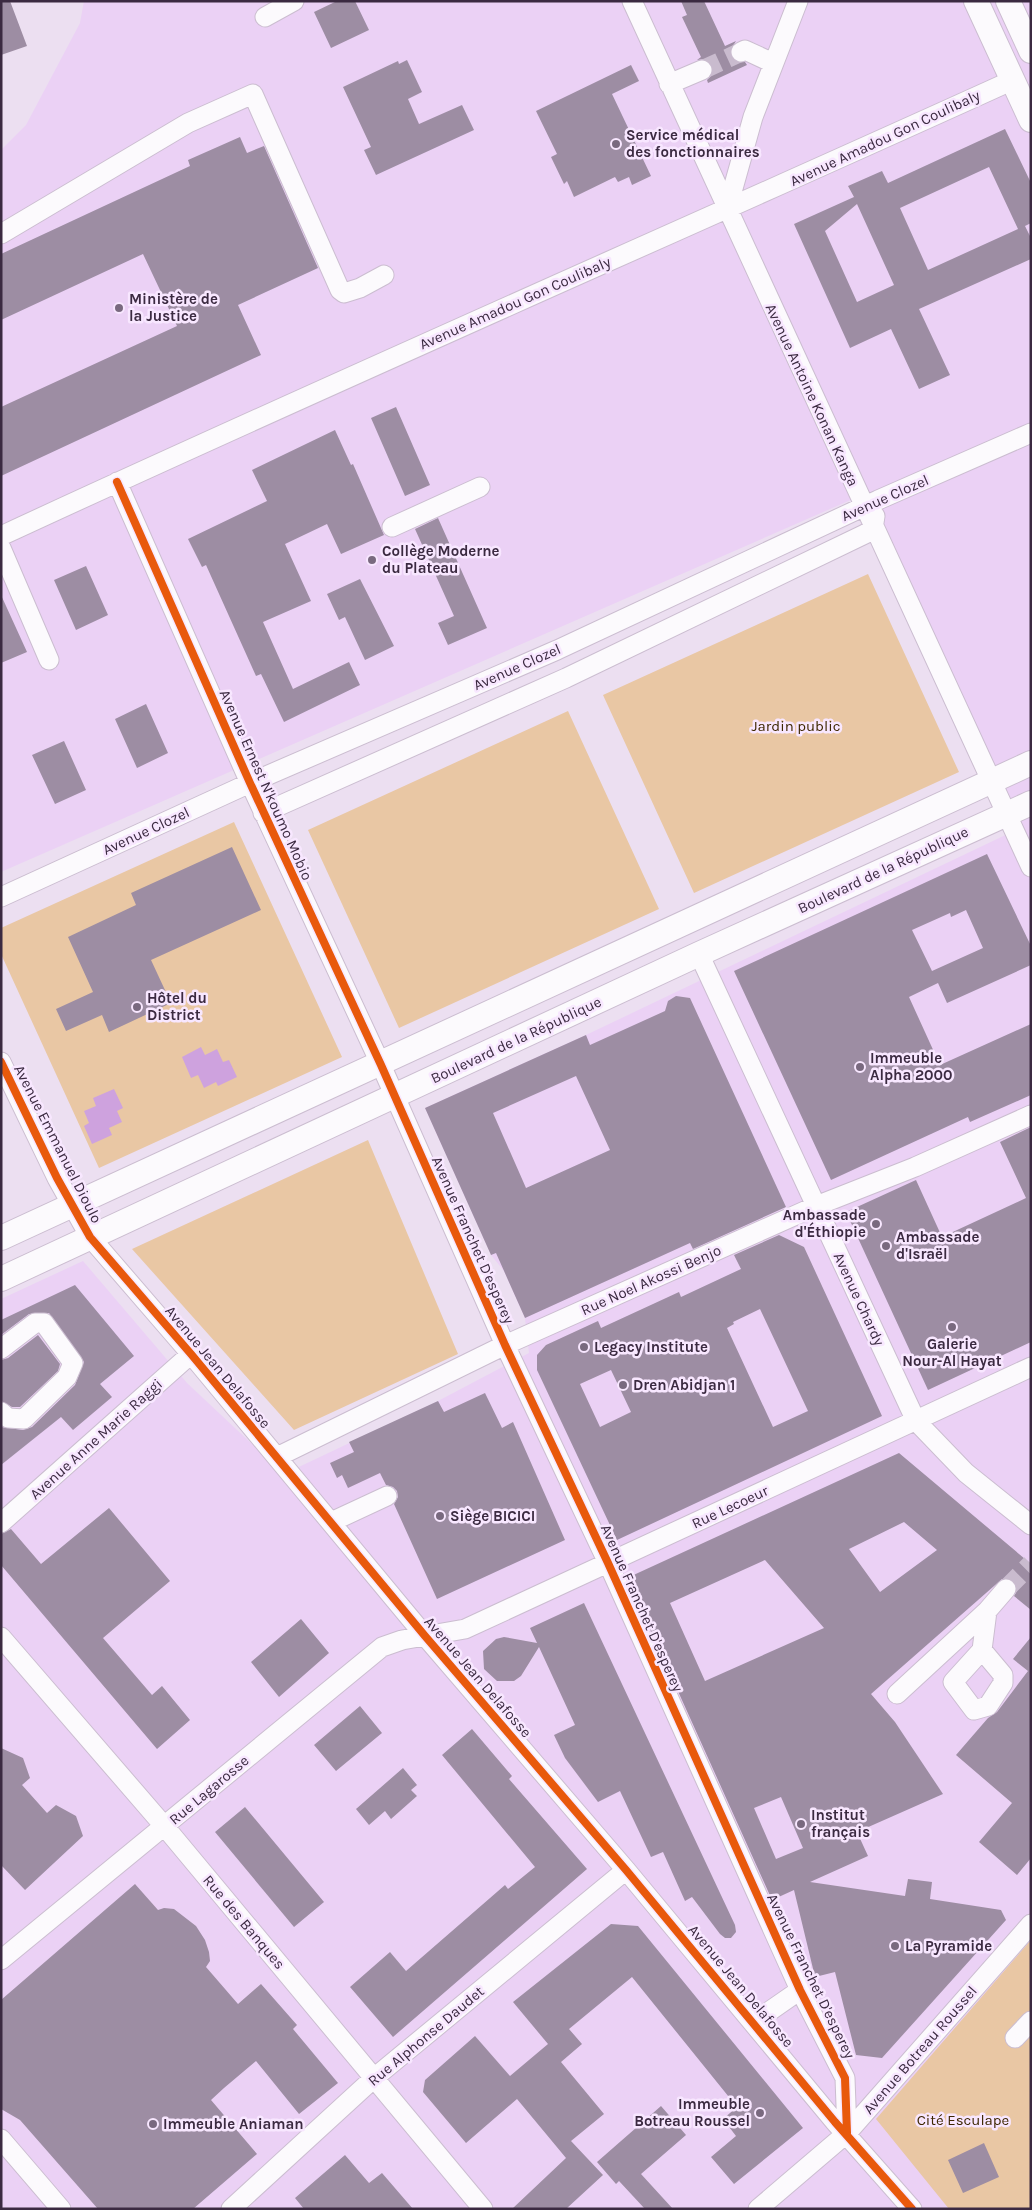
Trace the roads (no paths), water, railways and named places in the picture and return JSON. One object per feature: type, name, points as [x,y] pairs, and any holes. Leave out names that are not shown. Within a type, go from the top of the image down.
[{"type":"main road","points":[[976,1],[1022,76],[1031,120]]},
{"type":"main road","points":[[1008,1],[1031,51]]},
{"type":"main road","points":[[1,1238],[380,1065],[1031,763]]},
{"type":"main road","name":"Boulevard de la République","points":[[1,1279],[699,954],[1031,803]]},
{"type":"street","points":[[265,17],[294,1]]},
{"type":"street","name":"Avenue Antoine Konan Kanga","points":[[632,1],[727,210],[871,504],[874,528],[1031,867]]},
{"type":"street","points":[[727,210],[753,117],[798,1]]},
{"type":"street","points":[[741,52],[745,50],[773,63]]},
{"type":"street","points":[[669,84],[702,70]]},
{"type":"street","name":"Avenue Amadou Gon Coulibaly","points":[[1,536],[434,338],[727,210],[1022,76]]},
{"type":"street","points":[[1,234],[188,123],[253,94],[340,290],[344,293],[360,288],[384,275]]},
{"type":"street","name":"Avenue Clozel","points":[[1,898],[250,783],[557,650],[871,504],[1031,434]]},
{"type":"street","name":"Avenue Ernest N'koumo Mobio","points":[[117,482],[263,813],[394,1097]]},
{"type":"street","points":[[392,527],[480,486]]},
{"type":"street","points":[[263,813],[568,677],[874,528]]},
{"type":"street","points":[[1,548],[49,660]]},
{"type":"street","name":"Avenue Chardy","points":[[699,954],[916,1421],[966,1473],[1031,1525]]},
{"type":"street","name":"Avenue Emmanuel Dioulo","points":[[1,1062],[57,1178],[90,1238]]},
{"type":"street","name":"Avenue Franchet D'esperey","points":[[394,1097],[505,1345],[608,1563],[800,1990],[845,2078],[847,2134]]},
{"type":"street","name":"Rue Noel Akossi Benjo","points":[[277,1457],[505,1345],[816,1206],[915,1167],[1031,1115]]},
{"type":"street","name":"Avenue Jean Delafosse","points":[[90,1238],[191,1354],[425,1636],[626,1870],[835,2122],[912,2209]]},
{"type":"street","points":[[1,1350],[35,1324],[44,1323],[73,1363],[67,1378],[24,1419],[8,1418],[1,1412]]},
{"type":"street","name":"Avenue Anne Marie Raggi","points":[[4,1514],[191,1354]]},
{"type":"street","name":"Rue Lecoeur","points":[[425,1636],[465,1629],[1031,1367]]},
{"type":"street","points":[[331,1522],[387,1496]]},
{"type":"street","points":[[897,1694],[987,1612],[1006,1589]]},
{"type":"street","points":[[982,1650],[987,1612]]},
{"type":"street","name":"Rue Lagarosse","points":[[1,1960],[382,1647],[402,1640],[425,1636]]},
{"type":"street","name":"Rue des Banques","points":[[1,1638],[165,1827],[483,2209]]},
{"type":"street","name":"Rue Alphonse Daudet","points":[[231,2209],[374,2078],[626,1870]]},
{"type":"street","name":"Avenue Botreau Roussel","points":[[758,2209],[847,2134],[1031,1924]]},
{"type":"street","points":[[754,2022],[800,1990]]},
{"type":"street","points":[[1015,2038],[1031,2021]]},
{"type":"street","points":[[1,2139],[61,2209]]},
{"type":"tunnel","points":[[702,70],[741,52]]},
{"type":"tunnel","points":[[1006,1589],[1031,1564]]},
{"type":"place","name":"Service médical des fonctionnaires","points":[[616,144]]},
{"type":"place","name":"Ministère de la Justice","points":[[119,308]]},
{"type":"place","name":"Collège Moderne du Plateau","points":[[372,560]]},
{"type":"place","name":"Hôtel du District","points":[[137,1007]]},
{"type":"place","name":"Immeuble Alpha 2000","points":[[860,1067]]},
{"type":"place","name":"Ambassade d'Éthiopie","points":[[876,1224]]},
{"type":"place","name":"Ambassade d'Israël","points":[[886,1246]]},
{"type":"place","name":"Galerie Nour-Al Hayat","points":[[952,1327]]},
{"type":"place","name":"Legacy Institute","points":[[584,1347]]},
{"type":"place","name":"Dren Abidjan 1","points":[[623,1385]]},
{"type":"place","name":"Siège BICICI","points":[[440,1516]]},
{"type":"place","name":"Institut français","points":[[801,1824]]},
{"type":"place","name":"La Pyramide","points":[[895,1946]]},
{"type":"place","name":"Immeuble Botreau Roussel","points":[[760,2113]]},
{"type":"place","name":"Immeuble Aniaman","points":[[153,2124]]},
{"type":"park label","name":"Jardin public","points":[[796,726]]},
{"type":"park label","name":"Cité Esculape","points":[[963,2120]]}]
